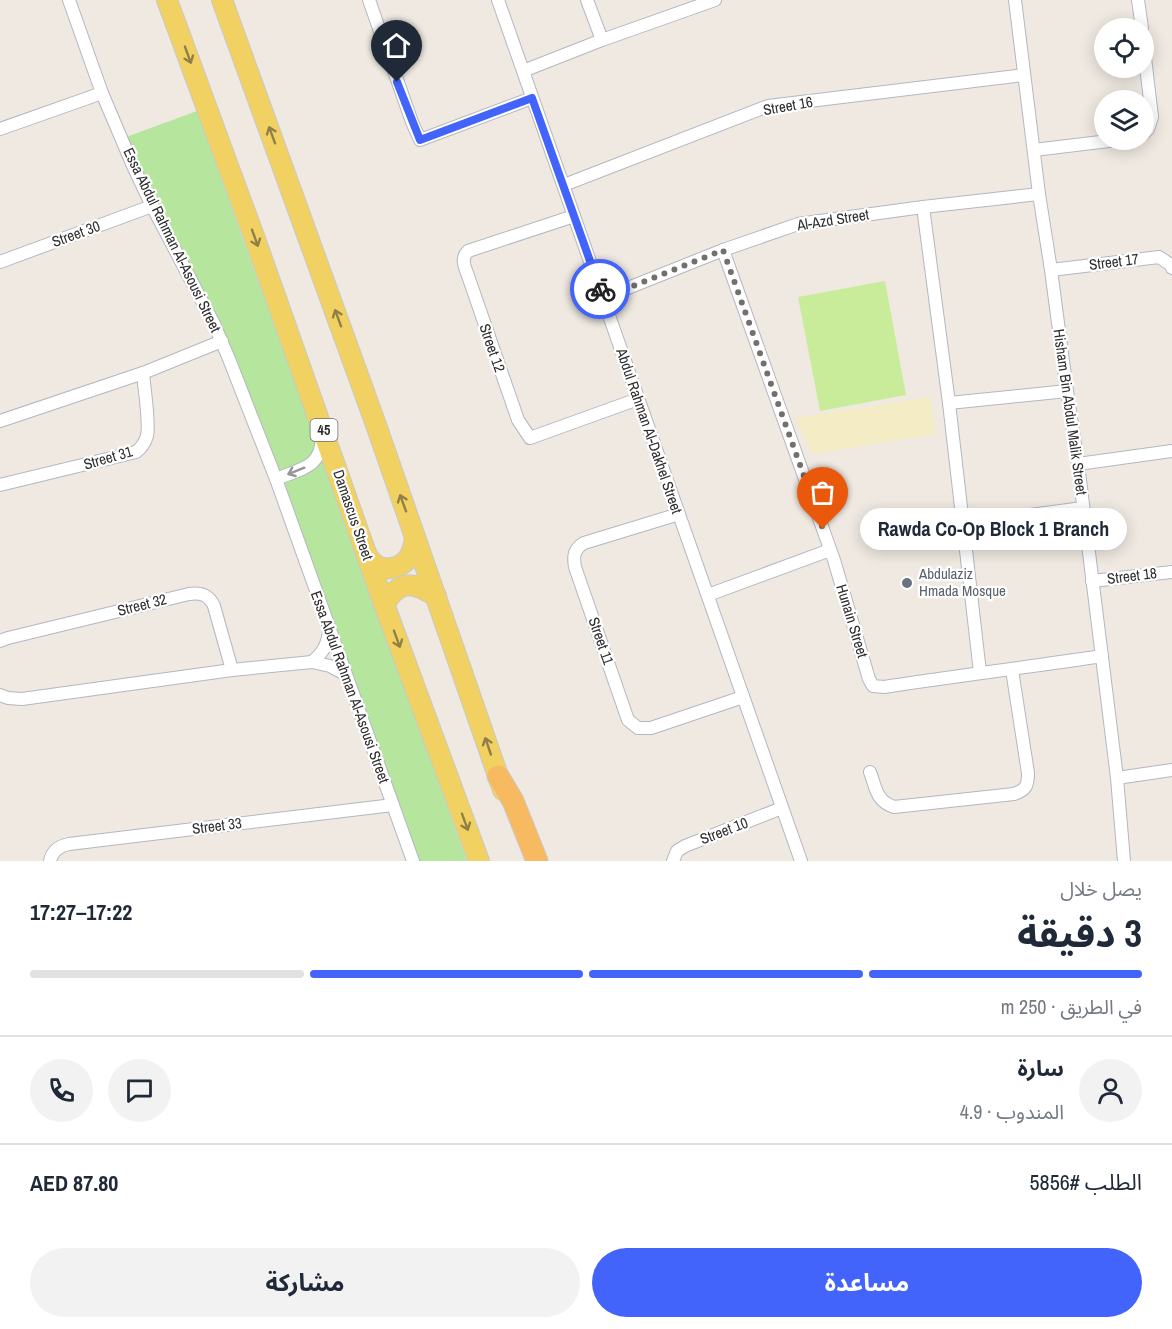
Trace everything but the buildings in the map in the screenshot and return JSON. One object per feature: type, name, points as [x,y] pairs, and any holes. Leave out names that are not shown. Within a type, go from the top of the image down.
[{"type":"highway","points":[[498,776],[513,801],[537,861]]},
{"type":"main road","name":"Damascus Street","points":[[167,0],[479,861]]},
{"type":"main road","points":[[222,0],[340,324],[527,861]]},
{"type":"main road","points":[[367,555],[372,563],[378,566],[397,567],[408,559],[415,538]]},
{"type":"main road","points":[[384,604],[394,591],[406,586],[419,587],[436,596]]},
{"type":"street","name":"Essa Abdul Rahman Al-Asousi Street","points":[[69,0],[102,93],[152,206],[222,341],[276,479],[413,861]]},
{"type":"street","points":[[369,0],[420,140],[532,98]]},
{"type":"street","name":"Abdul Rahman Al-Dakhel Street","points":[[498,0],[801,861]]},
{"type":"street","points":[[587,0],[602,40]]},
{"type":"street","points":[[523,71],[715,0]]},
{"type":"street","name":"Hisham Bin Abdul Malik Street","points":[[1016,0],[1039,194],[1078,464],[1117,778],[1124,861]]},
{"type":"street","points":[[1138,0],[1141,18]]},
{"type":"street","name":"Street 16","points":[[564,185],[768,106],[1024,75]]},
{"type":"street","points":[[0,129],[102,93]]},
{"type":"street","points":[[1034,150],[1094,143]]},
{"type":"street","name":"Al-Azd Street","points":[[603,298],[723,250],[798,224],[1039,194]]},
{"type":"street","name":"Street 30","points":[[0,262],[152,206]]},
{"type":"street","points":[[923,207],[949,403],[980,672]]},
{"type":"street","name":"Street 12","points":[[574,216],[468,251],[465,254],[464,264],[518,420],[530,438],[638,399]]},
{"type":"street","name":"Hunain Street","points":[[723,250],[830,550],[873,686],[884,687],[1102,656]]},
{"type":"street","name":"Street 17","points":[[1051,270],[1159,257],[1172,268]]},
{"type":"street","points":[[0,421],[143,373],[222,341]]},
{"type":"street","name":"Street 31","points":[[0,485],[136,452],[143,445],[148,426],[143,373]]},
{"type":"street","points":[[949,403],[1067,391]]},
{"type":"street","points":[[276,479],[308,466],[317,459],[322,441],[320,422]]},
{"type":"street","points":[[1078,464],[1172,451]]},
{"type":"street","points":[[963,524],[1083,508]]},
{"type":"street","name":"Street 11","points":[[679,514],[584,543],[578,546],[575,553],[575,567],[628,720],[638,728],[651,728],[743,697]]},
{"type":"street","points":[[708,595],[830,550]]},
{"type":"street","name":"Street 18","points":[[1092,581],[1172,572]]},
{"type":"street","name":"Street 32","points":[[0,641],[196,593],[208,597],[214,606],[232,670]]},
{"type":"street","points":[[312,662],[325,648],[330,629]]},
{"type":"street","points":[[0,695],[22,699],[232,670],[312,662],[330,666],[345,674]]},
{"type":"street","points":[[870,772],[880,799],[894,807],[1014,794],[1021,791],[1026,787],[1029,773],[1012,670]]},
{"type":"street","points":[[1117,778],[1172,770]]},
{"type":"street","name":"Street 33","points":[[50,861],[55,850],[64,845],[393,805]]},
{"type":"street","name":"Street 10","points":[[674,861],[677,851],[685,846],[782,808]]},
{"type":"green space","points":[[197,111],[467,861],[418,861],[247,389],[126,137]]},
{"type":"green space","points":[[885,281],[906,395],[820,411],[798,297]]},
{"type":"sand","points":[[930,397],[936,434],[813,454],[795,418]]},
{"type":"way so far","points":[[600,289],[603,298],[723,250],[823,529]]},
{"type":"place","name":"Rawda Co-Op Block 1 Branch","points":[[823,529]]},
{"type":"place","name":"Abdulaziz Hmada Mosque","points":[[907,583]]},
{"type":"route","points":[[397,82],[420,140],[532,98],[600,289]]}]
